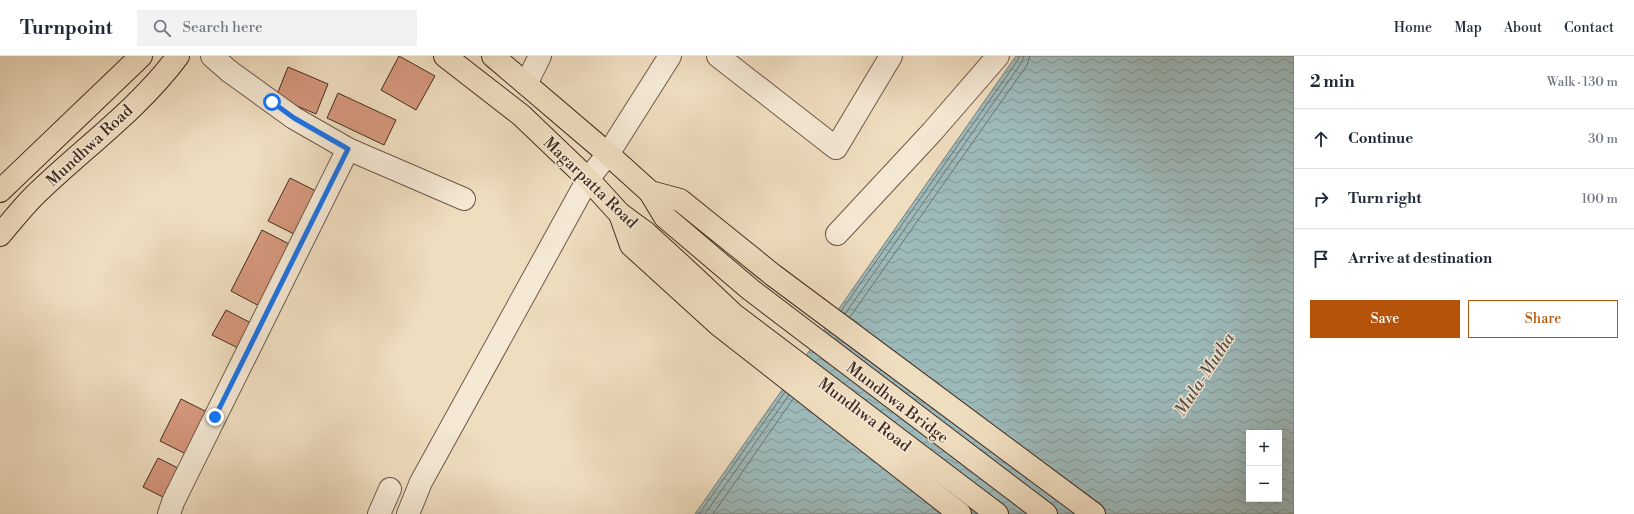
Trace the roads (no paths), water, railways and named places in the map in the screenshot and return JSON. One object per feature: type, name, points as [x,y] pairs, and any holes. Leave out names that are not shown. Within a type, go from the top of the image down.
[{"type":"main road","name":"Mundhwa Road","points":[[1,184],[141,56]]},
{"type":"main road","name":"Mundhwa Road","points":[[0,235],[33,197],[91,145],[163,76],[178,56]]},
{"type":"main road","name":"Magarpatta Road","points":[[445,56],[521,115],[588,179],[620,214],[646,234],[679,263],[726,320]]},
{"type":"main road","name":"Magarpatta Road","points":[[493,56],[608,154]]},
{"type":"main road","points":[[608,154],[650,192],[680,200],[773,275],[1094,514]]},
{"type":"main road","name":"Mundhwa Bridge","points":[[650,192],[665,217],[750,290],[1046,514]]},
{"type":"main road","name":"Mundhwa Road","points":[[726,320],[997,514]]},
{"type":"main road","points":[[726,320],[960,514]]},
{"type":"street","points":[[212,56],[229,71],[294,118],[348,149],[464,199]]},
{"type":"street","points":[[526,84],[540,56]]},
{"type":"street","points":[[408,514],[421,482],[588,179],[608,154],[670,56]]},
{"type":"street","points":[[718,56],[836,148],[891,56]]},
{"type":"street","points":[[837,234],[932,132],[998,56]]},
{"type":"street","points":[[169,514],[173,502],[348,149]]},
{"type":"street","points":[[379,514],[390,489]]},
{"type":"water","name":"Mula-Mutha","points":[[1016,56],[1294,56],[1294,514],[695,514]]}]
